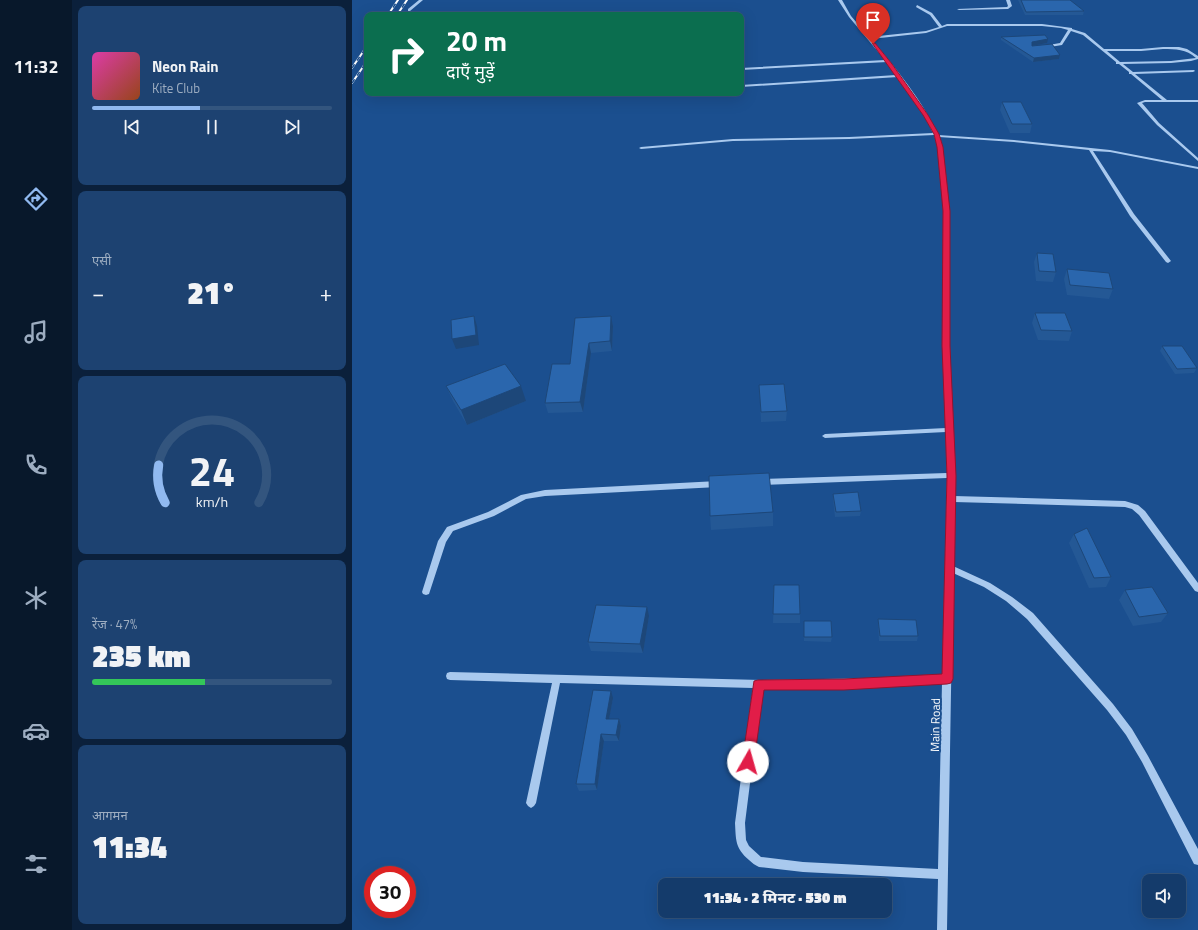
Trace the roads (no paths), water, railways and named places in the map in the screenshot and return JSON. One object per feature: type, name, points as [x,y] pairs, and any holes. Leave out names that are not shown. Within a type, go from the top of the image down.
[{"type":"street","points":[[410,10],[421,0]]},
{"type":"street","name":"Main Road","points":[[840,0],[850,16],[888,61],[926,115],[937,135],[940,147],[946,211],[946,346],[951,476],[942,930]]},
{"type":"street","points":[[959,9],[1008,8],[1010,6],[1008,0]]},
{"type":"street","points":[[917,6],[931,14],[941,27]]},
{"type":"street","points":[[868,38],[926,32],[952,24],[1042,25],[1071,29],[1084,34],[1166,101]]},
{"type":"street","points":[[1039,48],[1061,44],[1071,29]]},
{"type":"street","points":[[1103,50],[1174,48],[1189,51],[1198,58],[1172,62],[1118,63]]},
{"type":"street","points":[[744,69],[888,61]]},
{"type":"street","points":[[1130,73],[1193,71]]},
{"type":"street","points":[[744,86],[899,76]]},
{"type":"street","points":[[1198,101],[1145,101],[1139,103],[1158,124],[1198,160]]},
{"type":"street","points":[[641,148],[733,140],[937,135],[1014,141],[1132,154],[1198,168]]},
{"type":"street","points":[[1090,149],[1132,215],[1168,262]]},
{"type":"street","points":[[825,436],[949,430]]},
{"type":"street","points":[[750,482],[951,476]]},
{"type":"street","points":[[426,592],[442,541],[450,529],[491,514],[524,497],[545,493],[727,484]]},
{"type":"street","points":[[951,499],[1125,504],[1136,507],[1198,589]]},
{"type":"street","points":[[949,568],[988,585],[1009,599],[1030,616],[1110,708],[1129,732],[1145,759],[1198,860]]},
{"type":"street","points":[[450,676],[758,685],[844,685],[947,679]]},
{"type":"street","points":[[531,803],[557,679]]},
{"type":"street","points":[[758,685],[740,823],[741,840],[745,850],[759,862],[803,867],[943,874]]},
{"type":"railway","points":[[390,12],[398,0]]},
{"type":"railway","points":[[399,12],[407,0]]},
{"type":"railway","points":[[352,68],[364,50]]},
{"type":"railway","points":[[352,83],[364,65]]}]
